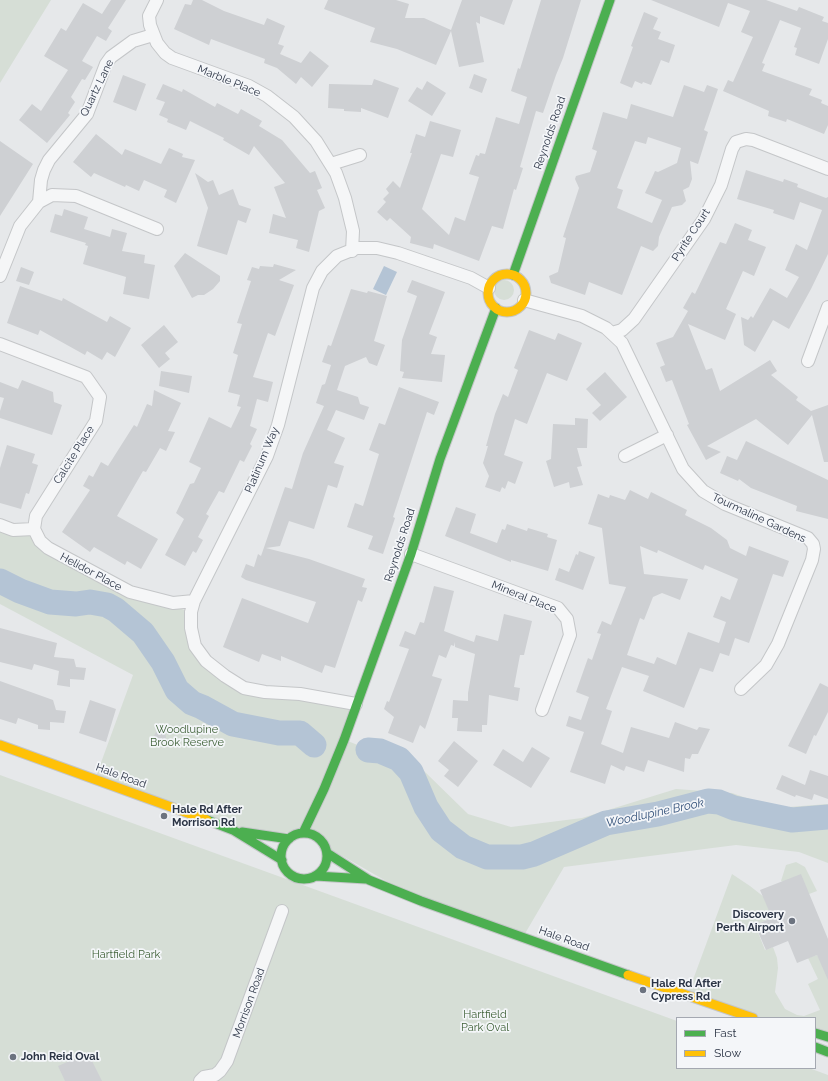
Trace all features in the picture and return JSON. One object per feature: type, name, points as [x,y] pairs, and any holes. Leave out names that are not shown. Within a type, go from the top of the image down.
[{"type":"main road","name":"Reynolds Road","points":[[513,275],[610,0]]},
{"type":"main road","points":[[501,275],[513,275],[523,282],[525,288],[524,300],[517,309],[506,312],[496,308],[489,298],[489,288],[492,282],[501,275]]},
{"type":"main road","name":"Reynolds Road","points":[[303,833],[344,740],[411,554],[440,458],[457,416],[496,308]]},
{"type":"main road","name":"Hale Road","points":[[0,745],[233,830],[282,860]]},
{"type":"main road","name":"Reynolds Road","points":[[322,816],[324,788]]},
{"type":"main road","name":"Hale Road","points":[[233,830],[289,838]]},
{"type":"main road","points":[[303,833],[321,836],[327,853],[325,866],[316,876],[300,878],[293,876],[287,871],[282,860],[284,845],[289,838],[303,833]]},
{"type":"main road","name":"Hale Road","points":[[327,853],[369,880],[421,901],[680,994],[750,1017]]},
{"type":"main road","name":"Hale Road","points":[[316,876],[369,880]]},
{"type":"main road","points":[[816,1033],[828,1037]]},
{"type":"main road","points":[[816,1047],[828,1052]]},
{"type":"street","name":"Marble Place","points":[[157,0],[149,16],[151,30],[160,48],[172,58],[249,86],[280,105],[312,136],[336,173],[353,231],[352,251]]},
{"type":"street","name":"Quartz Lane","points":[[39,202],[41,180],[44,170],[49,160],[87,114],[106,64],[111,57],[133,41],[153,35]]},
{"type":"street","name":"Pyrite Court","points":[[612,333],[622,330],[634,319],[704,219],[721,185],[732,149],[736,142],[746,139],[753,140],[828,169]]},
{"type":"street","points":[[331,164],[360,154]]},
{"type":"street","points":[[0,276],[20,226],[39,202],[52,196],[76,196],[157,229]]},
{"type":"street","name":"Platinum Way","points":[[356,704],[300,694],[265,692],[244,688],[225,676],[206,661],[196,646],[191,628],[191,612],[194,602],[267,456],[278,425],[313,288],[322,271],[337,256],[357,248],[377,248],[398,252],[471,278],[489,288]]},
{"type":"street","name":"Tourmaline Gardens","points":[[524,300],[582,316],[606,328],[622,343],[684,469],[703,491],[725,504],[808,538],[814,549],[812,560],[778,644],[766,665],[741,688]]},
{"type":"street","points":[[808,361],[828,307]]},
{"type":"street","name":"Calcite Place","points":[[0,344],[86,376],[100,397],[96,421],[36,516],[34,529]]},
{"type":"street","points":[[625,456],[667,435]]},
{"type":"street","points":[[0,526],[13,530],[34,529]]},
{"type":"street","name":"Helidor Place","points":[[34,529],[40,541],[48,548],[130,592],[173,603],[194,602]]},
{"type":"street","name":"Mineral Place","points":[[411,554],[558,608],[567,619],[570,635],[542,710]]},
{"type":"street","name":"Morrison Road","points":[[200,1081],[204,1077],[216,1075],[227,1061],[282,911]]},
{"type":"green space","points":[[0,0],[51,0],[0,83]]},
{"type":"green space","points":[[500,280],[508,280],[514,286],[514,294],[508,300],[500,300],[494,294],[494,286]]},
{"type":"green space","name":"Woodlupine Brook Reserve","points":[[0,525],[34,529],[40,541],[130,592],[191,612],[195,646],[244,688],[356,704],[345,740],[424,771],[468,814],[511,827],[582,818],[676,789],[732,793],[775,808],[828,804],[828,863],[799,852],[736,845],[564,867],[523,937],[421,901],[325,846],[312,834],[233,830],[95,779],[133,675],[0,604]]},
{"type":"green space","name":"Hartfield Park","points":[[0,775],[676,1021],[676,1069],[812,1069],[828,1075],[828,1081],[0,1081]]},
{"type":"green space","points":[[796,862],[805,867],[817,891],[809,894],[781,881],[786,865]]},
{"type":"green space","points":[[732,874],[764,897],[772,918],[755,925],[765,950],[773,947],[777,958],[778,968],[775,992],[785,1009],[797,1015],[804,1016],[820,1010],[808,984],[818,979],[808,958],[817,955],[828,970],[828,1037],[816,1033],[816,1017],[750,1017],[687,996]]},
{"type":"water","points":[[384,266],[397,272],[386,295],[373,289]]},
{"type":"building","points":[[111,0],[126,0],[108,28],[112,31],[106,41],[97,36],[82,61],[93,67],[85,80],[82,79],[71,97],[75,102],[68,113],[70,115],[47,143],[19,120],[32,104],[41,111],[68,70],[44,56],[61,28],[66,31],[83,3],[102,14]]},
{"type":"building","points":[[193,0],[202,0],[224,11],[264,25],[267,18],[285,26],[278,44],[284,46],[280,54],[301,63],[310,51],[329,66],[312,87],[301,77],[296,84],[277,68],[264,63],[265,59],[211,39],[209,45],[174,29],[185,4],[191,5]]},
{"type":"building","points":[[328,0],[396,0],[409,4],[405,18],[424,18],[451,30],[462,0],[513,0],[504,25],[480,16],[480,24],[476,22],[484,62],[459,67],[451,31],[436,65],[397,49],[370,42],[375,28],[324,9]]},
{"type":"building","points":[[541,0],[581,0],[563,58],[543,113],[536,111],[520,167],[523,168],[516,190],[514,189],[503,229],[492,226],[479,261],[434,244],[433,249],[410,243],[411,237],[390,218],[387,221],[377,212],[386,202],[383,199],[389,193],[386,189],[393,181],[400,188],[412,153],[410,153],[416,134],[425,137],[430,121],[461,130],[453,157],[441,154],[422,209],[449,235],[455,217],[465,221],[479,177],[469,174],[476,155],[479,156],[480,153],[485,154],[496,117],[519,124],[527,97],[511,91],[518,68],[520,69]]},
{"type":"building","points":[[651,0],[766,0],[797,11],[799,7],[824,17],[822,21],[828,23],[828,39],[819,64],[795,55],[797,48],[794,47],[801,28],[780,20],[762,63],[765,64],[762,71],[812,89],[809,95],[822,100],[821,103],[828,106],[828,125],[824,134],[787,119],[786,122],[768,116],[769,111],[723,91],[728,80],[733,82],[753,37],[741,32],[750,11],[728,3],[719,27]]},
{"type":"building","points":[[644,12],[658,18],[653,29],[661,32],[658,39],[675,45],[669,63],[661,60],[651,85],[643,82],[642,84],[635,81],[632,88],[620,83],[633,47],[631,46]]},
{"type":"building","points":[[474,74],[487,79],[482,93],[469,88]]},
{"type":"building","points":[[123,75],[146,84],[136,111],[113,102]]},
{"type":"building","points":[[374,79],[399,88],[388,118],[361,108],[361,112],[328,108],[329,84],[372,85]]},
{"type":"building","points":[[427,81],[446,93],[432,116],[408,101],[417,87],[422,90]]},
{"type":"building","points":[[163,84],[182,92],[183,89],[215,107],[217,103],[238,114],[241,109],[262,121],[259,126],[282,140],[310,173],[315,171],[322,188],[317,190],[325,208],[319,211],[309,252],[296,248],[298,240],[269,233],[273,214],[286,218],[274,187],[285,183],[254,146],[249,155],[223,140],[224,138],[190,121],[186,130],[167,122],[168,119],[159,115],[165,102],[156,99]]},
{"type":"building","points":[[684,85],[704,92],[707,85],[718,89],[704,130],[708,132],[698,164],[690,161],[692,179],[689,187],[683,190],[686,201],[682,205],[672,207],[659,237],[658,246],[653,251],[641,246],[622,295],[589,282],[585,295],[551,283],[549,276],[558,272],[566,238],[563,237],[579,188],[575,179],[576,176],[590,172],[597,151],[592,149],[603,112],[627,119],[631,104],[673,117]],"holes":[[[648,137],[681,148],[677,163],[658,172],[655,171],[645,193],[662,200],[652,223],[617,208],[623,190],[617,188],[635,141],[646,144]]]},
{"type":"building","points":[[96,134],[122,155],[125,149],[161,164],[169,148],[183,154],[182,157],[195,160],[176,203],[164,197],[167,190],[144,180],[139,191],[126,185],[125,187],[94,173],[91,177],[73,162]]},
{"type":"building","points":[[0,141],[33,164],[0,216]]},
{"type":"building","points":[[746,170],[783,182],[784,179],[798,184],[797,187],[826,198],[828,197],[828,254],[789,329],[773,320],[755,352],[744,345],[741,317],[748,320],[751,316],[753,318],[770,288],[787,298],[799,277],[785,270],[796,244],[807,250],[822,210],[800,202],[794,220],[773,213],[774,210],[737,199]]},
{"type":"building","points":[[195,173],[208,182],[213,180],[219,195],[233,189],[239,205],[251,209],[246,223],[238,220],[227,255],[197,246],[208,208]]},
{"type":"building","points":[[64,209],[88,217],[84,229],[110,237],[112,229],[127,233],[122,251],[145,255],[144,263],[155,265],[149,299],[123,294],[126,277],[83,264],[88,246],[85,245],[86,243],[50,232],[55,214],[62,216]]},
{"type":"building","points":[[735,223],[752,230],[748,240],[766,247],[754,276],[743,271],[726,309],[736,314],[725,340],[688,324],[706,370],[712,368],[720,391],[770,360],[777,371],[771,375],[798,397],[796,400],[811,411],[828,405],[828,462],[824,462],[812,415],[788,445],[756,419],[707,446],[721,452],[706,460],[687,425],[689,424],[672,380],[666,382],[660,367],[665,365],[656,343],[673,337],[688,311],[683,308],[692,292],[695,294],[720,242],[726,244]]},
{"type":"building","points":[[185,253],[220,276],[220,281],[213,289],[204,295],[198,295],[192,298],[174,266]]},
{"type":"building","points":[[274,264],[296,270],[279,280],[294,285],[275,336],[268,333],[253,377],[273,382],[268,402],[257,399],[250,426],[257,429],[250,444],[252,446],[244,462],[240,460],[224,493],[219,491],[206,514],[209,516],[198,537],[203,540],[196,553],[193,551],[185,566],[165,555],[184,519],[176,513],[190,484],[194,483],[201,468],[189,462],[209,417],[231,428],[241,407],[237,406],[240,395],[228,392],[238,355],[233,353],[242,324],[237,323],[251,281],[247,280],[252,267],[259,269],[260,266],[273,267]]},
{"type":"building","points":[[21,267],[34,272],[29,285],[16,281]]},
{"type":"building","points":[[412,280],[445,292],[429,334],[437,337],[431,354],[445,355],[442,382],[402,378],[404,372],[400,371],[402,340],[417,296],[407,292]]},
{"type":"building","points":[[20,286],[62,301],[63,298],[107,322],[110,316],[131,328],[115,357],[107,352],[102,360],[87,351],[85,355],[40,330],[38,335],[7,323]]},
{"type":"building","points":[[351,289],[367,293],[368,291],[387,296],[374,341],[385,345],[377,366],[369,363],[366,357],[345,366],[337,390],[358,397],[360,404],[369,407],[364,420],[336,410],[327,430],[345,438],[334,463],[344,466],[337,488],[328,485],[314,529],[289,521],[280,546],[266,548],[309,559],[365,579],[362,587],[367,588],[362,602],[358,600],[335,668],[325,665],[322,673],[281,656],[281,661],[262,654],[259,662],[223,647],[242,598],[308,623],[316,602],[246,580],[241,577],[246,564],[254,567],[258,554],[261,556],[285,487],[292,489],[303,453],[324,406],[316,403],[322,385],[325,384],[331,365],[322,362],[328,345],[331,346]]},
{"type":"building","points":[[164,325],[178,342],[165,353],[170,359],[159,368],[141,345]]},
{"type":"building","points":[[529,330],[555,340],[558,333],[582,343],[567,381],[547,373],[527,424],[515,419],[504,455],[523,462],[515,484],[508,481],[505,489],[502,487],[500,492],[485,487],[489,476],[483,463],[488,446],[486,446],[495,414],[503,394],[508,397],[518,370],[514,368]]},
{"type":"building","points":[[161,371],[192,376],[189,393],[159,386]]},
{"type":"building","points":[[605,372],[627,397],[600,421],[592,413],[601,405],[586,389]]},
{"type":"building","points":[[22,380],[53,392],[54,402],[62,405],[52,435],[0,418],[0,411],[4,398],[0,397],[0,382],[18,389]]},
{"type":"building","points":[[399,387],[439,402],[434,415],[427,412],[393,517],[395,518],[383,554],[368,549],[373,536],[347,527],[355,503],[363,506],[379,454],[369,450],[379,423],[385,425]]},
{"type":"building","points":[[154,390],[181,403],[168,431],[175,432],[166,451],[160,448],[146,472],[143,471],[117,516],[158,539],[141,569],[127,561],[125,565],[94,547],[90,552],[62,532],[90,490],[83,486],[89,475],[93,477],[101,462],[108,466],[134,425],[137,427],[147,404],[152,406]]},
{"type":"building","points":[[575,418],[588,419],[587,448],[577,448],[582,466],[577,467],[583,485],[570,488],[569,482],[554,487],[546,461],[551,459],[553,424],[575,425]]},
{"type":"building","points":[[746,441],[828,480],[828,519],[796,511],[797,506],[751,488],[739,479],[738,481],[720,473],[727,456],[737,460]]},
{"type":"building","points":[[7,445],[35,454],[32,463],[38,465],[29,494],[26,493],[21,509],[0,503],[0,468]]},
{"type":"building","points":[[630,490],[648,499],[651,492],[687,510],[685,515],[711,528],[727,540],[730,548],[746,556],[749,546],[789,561],[783,577],[773,574],[749,643],[735,638],[729,656],[720,653],[713,672],[700,668],[684,708],[643,691],[649,676],[622,667],[606,709],[612,711],[601,744],[623,753],[631,727],[669,738],[675,722],[697,730],[699,727],[710,729],[698,754],[692,754],[690,759],[685,758],[684,772],[648,760],[644,772],[626,766],[624,771],[611,765],[605,784],[570,772],[584,732],[566,726],[569,716],[581,720],[589,697],[576,692],[588,658],[592,660],[601,634],[597,633],[602,621],[611,625],[626,587],[609,584],[602,528],[588,524],[598,494],[609,498],[610,495],[625,500]],"holes":[[[640,546],[657,553],[658,550],[703,570],[705,565],[738,579],[730,600],[721,596],[713,617],[726,622],[719,643],[688,632],[676,665],[657,657],[654,664],[627,655],[640,618],[644,620],[653,597],[662,593],[680,600],[688,579],[644,574]]]},
{"type":"building","points":[[456,507],[476,514],[470,533],[497,543],[502,529],[505,530],[507,524],[527,531],[528,528],[548,534],[547,537],[557,540],[548,571],[511,560],[511,562],[445,536]]},
{"type":"building","points":[[579,551],[595,557],[583,590],[555,580],[559,568],[569,572],[576,554],[578,555]]},
{"type":"building","points":[[434,586],[454,591],[444,631],[457,636],[474,642],[476,635],[498,641],[504,614],[532,621],[524,655],[520,655],[514,687],[520,688],[518,701],[489,695],[487,725],[482,725],[482,732],[457,731],[458,718],[452,718],[453,700],[468,701],[475,654],[455,647],[455,642],[454,646],[451,645],[446,658],[439,655],[432,676],[442,679],[425,729],[420,725],[413,743],[388,733],[394,717],[384,709],[387,701],[389,702],[409,649],[399,646],[405,631],[415,635],[420,622],[424,623]]},
{"type":"building","points":[[0,628],[57,643],[54,657],[74,659],[76,667],[86,668],[84,680],[70,679],[70,687],[57,685],[59,671],[34,664],[32,670],[0,662]]},
{"type":"building","points":[[0,681],[53,700],[56,710],[66,711],[64,723],[50,722],[50,730],[38,729],[38,725],[18,718],[16,724],[0,719]]},
{"type":"building","points":[[820,683],[828,687],[828,712],[816,736],[814,735],[806,754],[788,746]]},
{"type":"building","points":[[90,700],[116,709],[106,742],[79,733]]},
{"type":"building","points":[[162,731],[165,732],[165,742],[158,743],[155,742],[154,735],[155,732]]},
{"type":"building","points":[[454,741],[478,761],[458,787],[444,776],[449,770],[438,761]]},
{"type":"building","points":[[532,747],[550,758],[531,788],[493,765],[503,749],[523,762]]},
{"type":"building","points":[[810,770],[828,776],[828,799],[814,794],[812,800],[796,795],[795,797],[776,789],[782,775],[805,785]]},
{"type":"building","name":"Discovery Perth Airport","points":[[801,874],[828,939],[828,980],[817,955],[797,963],[788,941],[766,950],[755,925],[772,918],[760,890]]},
{"type":"building","points":[[88,1053],[102,1081],[65,1081],[58,1066]]},
{"type":"waterway","name":"Woodlupine Brook","points":[[0,581],[20,591],[50,602],[76,604],[90,602],[107,605],[116,610],[143,633],[163,662],[177,690],[192,703],[233,724],[279,733],[300,733],[314,745]]},
{"type":"waterway","name":"Woodlupine Brook","points":[[368,750],[380,751],[399,759],[411,772],[426,807],[441,830],[463,847],[487,857],[522,857],[534,854],[606,823],[658,814],[708,801],[719,802],[734,808],[792,820],[828,817]]},
{"type":"traffic: fast","points":[[513,275],[610,0]]},
{"type":"traffic: fast","points":[[303,833],[324,789],[344,740],[411,554],[440,459],[496,308]]},
{"type":"traffic: fast","points":[[207,820],[233,830],[282,860]]},
{"type":"traffic: fast","points":[[242,832],[289,839]]},
{"type":"traffic: fast","points":[[304,833],[317,837],[323,843],[327,856],[323,869],[317,875],[304,879],[291,875],[285,869],[281,856],[285,843],[291,837],[304,833]]},
{"type":"traffic: fast","points":[[327,853],[369,880],[421,901],[628,975]]},
{"type":"traffic: fast","points":[[316,876],[366,879]]},
{"type":"traffic: fast","points":[[816,1033],[828,1037]]},
{"type":"traffic: fast","points":[[816,1047],[828,1052]]},
{"type":"traffic: slow","points":[[507,274],[517,277],[523,283],[526,293],[523,303],[517,309],[507,312],[497,309],[491,303],[488,293],[491,283],[497,277],[507,274]]},
{"type":"traffic: slow","points":[[0,745],[207,820]]},
{"type":"traffic: slow","points":[[628,975],[750,1017]]},
{"type":"place","name":"Hale Rd After Morrison Rd","points":[[164,816]]},
{"type":"place","name":"Discovery Perth Airport","points":[[792,921]]},
{"type":"place","name":"Hale Rd After Cypress Rd","points":[[643,990]]},
{"type":"place","name":"John Reid Oval","points":[[13,1057]]},
{"type":"park label","name":"Hartfield Park Oval","points":[[485,1021]]}]
